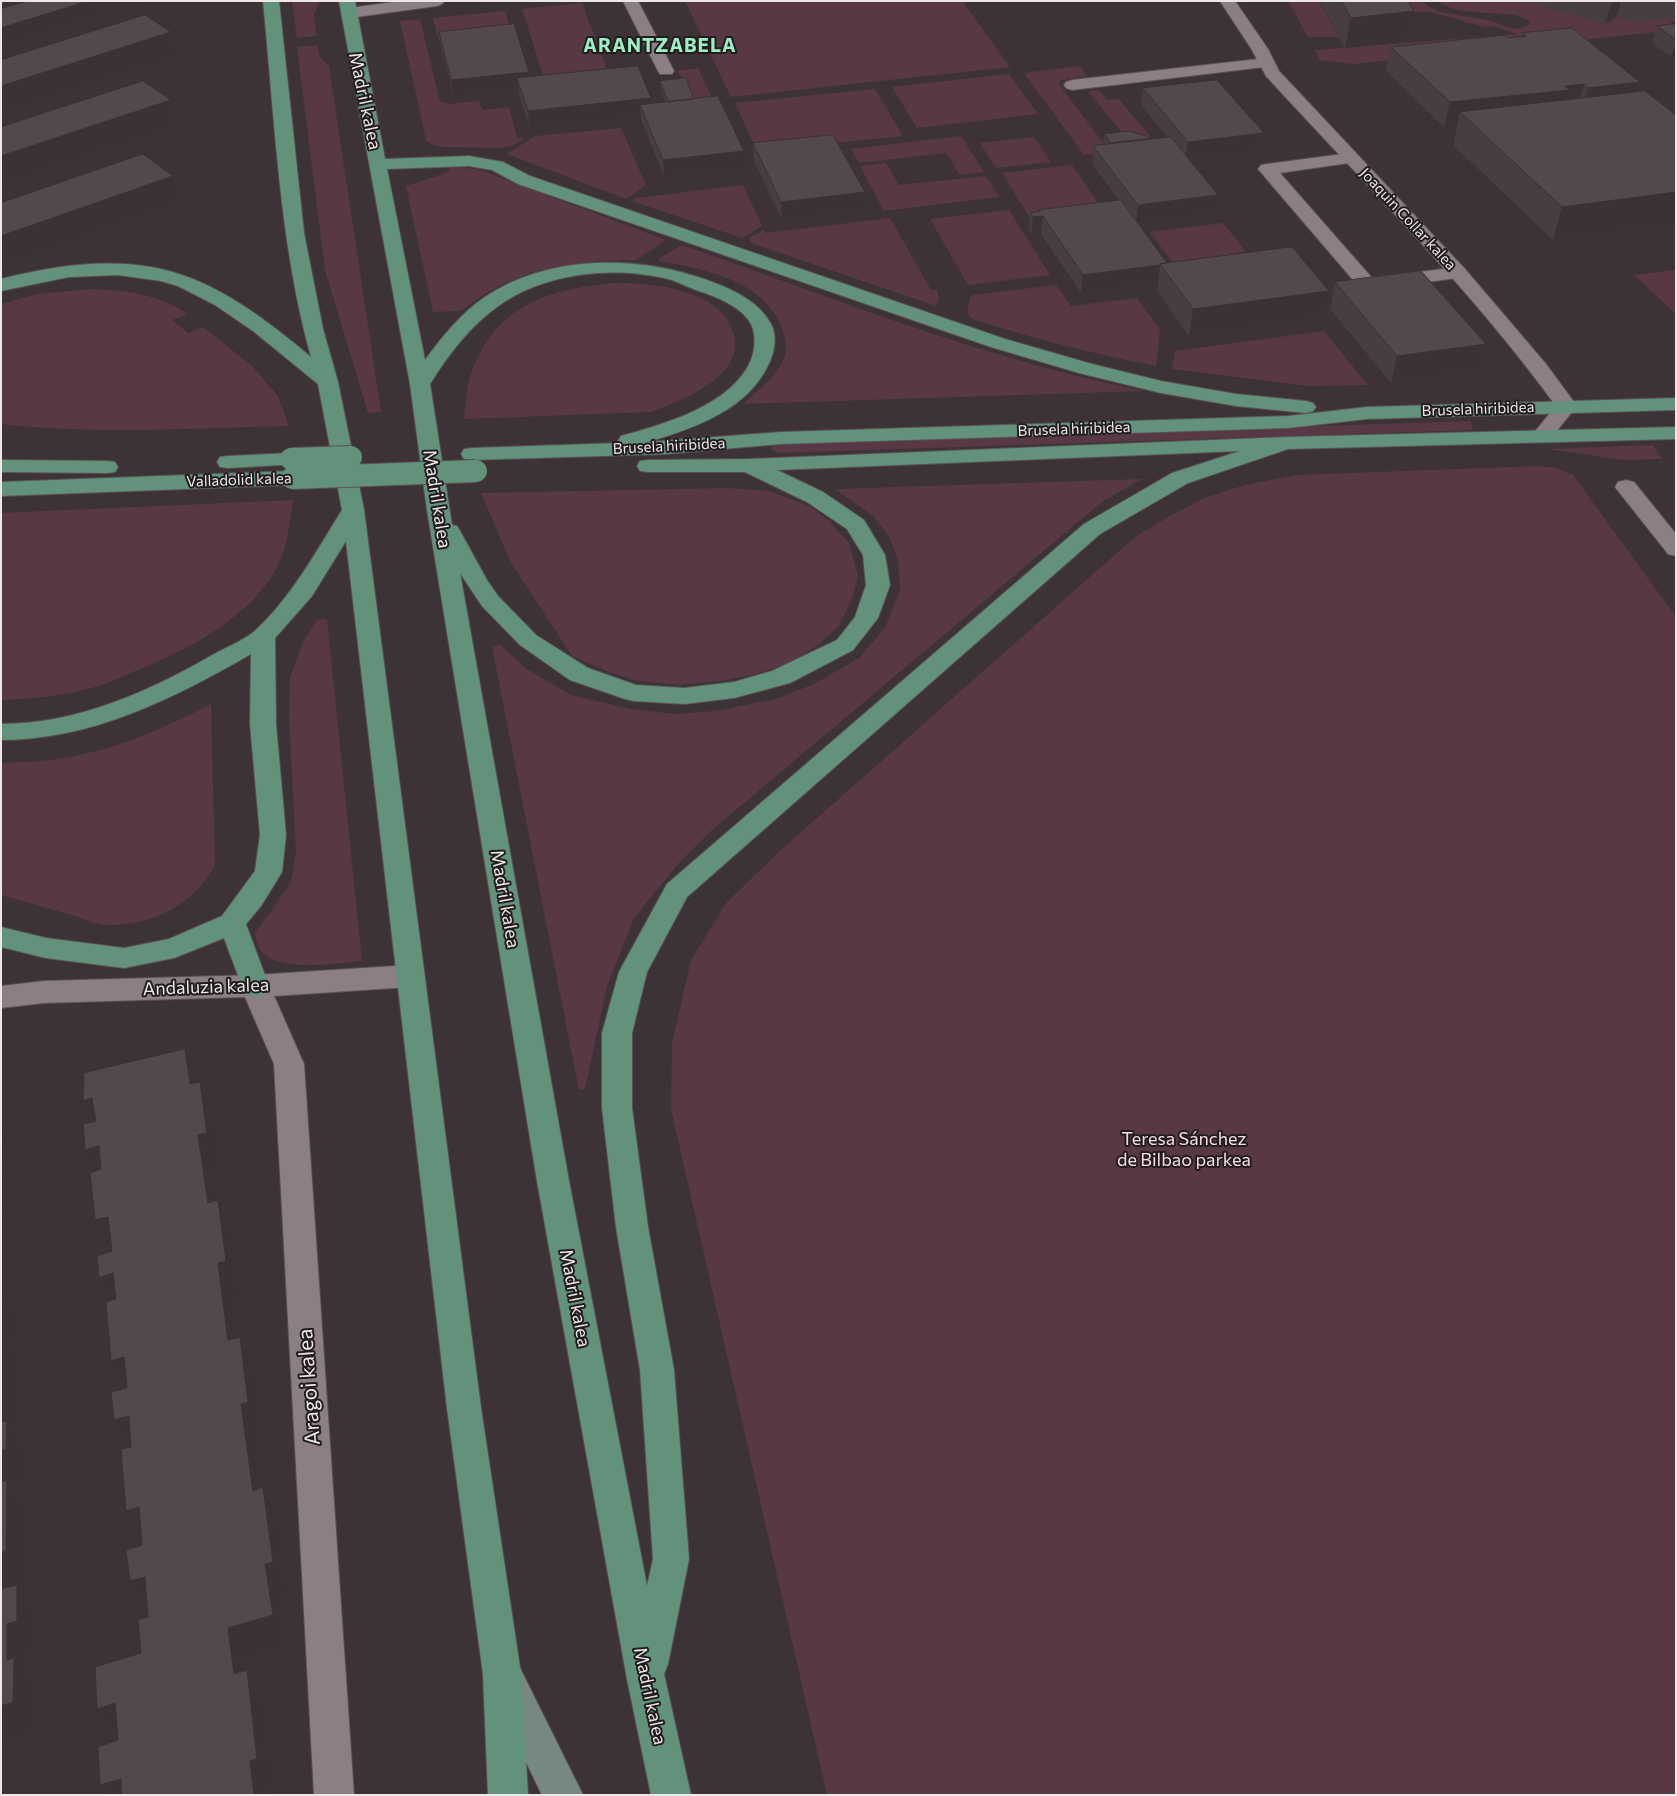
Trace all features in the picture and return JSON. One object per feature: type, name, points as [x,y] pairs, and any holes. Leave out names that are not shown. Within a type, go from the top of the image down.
[{"type":"main road","points":[[271,1],[295,232],[313,329],[328,382],[353,510],[464,1408],[502,1674],[508,1795]]},
{"type":"main road","name":"Madril kalea","points":[[348,7],[355,53],[420,384],[438,510],[551,1171],[646,1679],[667,1776]]},
{"type":"main road","points":[[378,164],[469,161],[497,166],[524,180],[998,343],[1086,369],[1161,387],[1236,400],[1367,413]]},
{"type":"main road","points":[[420,384],[434,361],[458,331],[492,301],[528,282],[562,274],[602,268],[644,270],[674,275],[718,290],[744,306],[761,324],[766,348],[756,373],[740,391],[690,419],[637,439],[595,449]]},
{"type":"main road","points":[[1,285],[24,278],[71,272],[120,270],[144,272],[185,282],[222,302],[261,328],[328,382]]},
{"type":"main road","name":"Brusela hiribidea","points":[[474,462],[595,449],[666,448],[781,438],[1288,422],[1367,413],[1676,404]]},
{"type":"main road","name":"Brusela hiribidea","points":[[474,462],[749,465],[1286,443],[1676,433]]},
{"type":"main road","points":[[646,1679],[671,1558],[657,1370],[632,1227],[617,1108],[617,1033],[633,972],[677,891],[1092,530],[1180,478],[1286,443]]},
{"type":"main road","name":"Valladolid kalea","points":[[1,489],[292,469],[474,462]]},
{"type":"main road","points":[[438,510],[476,581],[490,601],[528,640],[580,674],[634,693],[684,696],[734,690],[782,677],[845,645],[866,618],[878,585],[874,555],[856,525],[815,497],[749,465]]},
{"type":"main road","name":"Valladolid kalea","points":[[1,466],[292,469]]},
{"type":"main road","points":[[1,732],[21,732],[65,725],[125,708],[193,678],[263,637],[304,591],[353,510]]},
{"type":"main road","points":[[1,937],[46,948],[124,958],[174,948],[232,923],[251,899],[268,872],[273,835],[263,724],[263,637]]},
{"type":"main road","points":[[232,923],[255,986]]},
{"type":"main road","points":[[502,1674],[563,1795]]},
{"type":"main road","points":[[667,1776],[681,1795]]},
{"type":"street","points":[[348,7],[437,1]]},
{"type":"street","points":[[630,1],[666,72]]},
{"type":"street","name":"Joaquin Collar kalea","points":[[1227,1],[1260,49],[1272,73],[1282,85],[1458,273],[1539,368],[1567,406]]},
{"type":"street","points":[[1072,85],[1267,63]]},
{"type":"street","points":[[1350,158],[1267,169],[1367,284],[1458,273]]},
{"type":"street","points":[[1543,435],[1567,406]]},
{"type":"street","points":[[1626,487],[1676,549]]},
{"type":"street","name":"Andaluzia kalea","points":[[1,997],[44,992],[255,986],[410,976]]},
{"type":"street","name":"Aragoi kalea","points":[[255,986],[289,1064],[334,1795]]},
{"type":"green space","points":[[292,1],[320,1],[314,14],[316,36],[297,38]]},
{"type":"green space","points":[[685,1],[962,1],[1010,67],[731,97]]},
{"type":"green space","points":[[1288,1],[1319,1],[1339,37],[1308,37]]},
{"type":"green space","points":[[1386,1],[1420,1],[1437,11],[1492,21],[1513,29],[1524,27],[1531,23],[1524,18],[1514,15],[1461,10],[1449,7],[1438,1],[1524,1],[1617,16],[1633,22],[1676,18],[1676,21],[1670,22],[1676,27],[1676,30],[1354,64],[1319,60],[1315,50],[1517,34],[1494,26],[1485,27],[1431,12],[1392,12]]},
{"type":"green space","points":[[582,3],[610,78],[546,84],[522,9]]},
{"type":"green space","points":[[505,11],[512,34],[439,41],[433,18]]},
{"type":"green space","points":[[420,19],[440,102],[449,104],[479,101],[482,110],[509,107],[517,138],[526,138],[514,145],[501,148],[443,147],[431,144],[426,140],[400,21]]},
{"type":"green space","points":[[317,45],[320,57],[329,66],[381,412],[368,413],[325,270],[297,47]]},
{"type":"green space","points":[[1080,66],[1087,76],[1061,80],[1059,84],[1110,152],[1084,155],[1024,73]]},
{"type":"green space","points":[[698,68],[716,106],[695,108],[678,71]]},
{"type":"green space","points":[[1009,74],[1038,114],[917,128],[892,87]]},
{"type":"green space","points":[[875,89],[903,136],[757,151],[735,103]]},
{"type":"green space","points":[[1099,90],[1107,100],[1119,99],[1158,146],[1128,140],[1088,91]]},
{"type":"green space","points":[[621,128],[646,185],[626,199],[507,154],[535,136]]},
{"type":"green space","points":[[961,136],[984,172],[960,175],[946,153],[859,163],[851,149]]},
{"type":"green space","points":[[1034,137],[1051,162],[996,168],[980,143]]},
{"type":"green space","points":[[886,163],[899,185],[986,176],[999,197],[884,211],[860,166]]},
{"type":"green space","points":[[1072,165],[1104,212],[1032,221],[1002,173]]},
{"type":"green space","points":[[449,167],[477,169],[666,240],[636,260],[598,261],[530,273],[501,285],[461,311],[433,312],[406,186],[450,172]]},
{"type":"green space","points":[[743,185],[762,226],[742,238],[632,201],[637,198]]},
{"type":"green space","points":[[1009,210],[1050,275],[968,285],[930,219]]},
{"type":"green space","points":[[890,218],[931,290],[937,290],[939,299],[936,306],[754,244],[750,241],[750,237],[764,230],[766,233]]},
{"type":"green space","points":[[1223,223],[1258,267],[1183,277],[1150,232]]},
{"type":"green space","points":[[682,245],[968,345],[1026,363],[1144,391],[743,404],[768,381],[784,359],[786,346],[782,329],[772,310],[760,297],[745,287],[712,273],[659,261],[659,258]]},
{"type":"green space","points":[[1676,270],[1676,314],[1634,275]]},
{"type":"green space","points":[[613,283],[645,284],[676,289],[702,298],[718,309],[732,329],[735,345],[732,359],[723,372],[711,383],[696,392],[651,412],[464,419],[470,377],[480,353],[493,333],[508,318],[525,306],[544,297],[588,286]]},
{"type":"green space","points":[[1056,285],[1071,306],[1137,298],[1160,329],[1156,366],[1040,339],[972,319],[967,314],[970,298],[973,295]]},
{"type":"green space","points":[[90,289],[141,294],[165,302],[188,314],[172,320],[188,333],[203,327],[251,365],[278,396],[289,426],[109,430],[1,424],[1,304],[37,294]]},
{"type":"green space","points":[[1324,331],[1368,385],[1308,386],[1172,369],[1175,351]]},
{"type":"green space","points":[[1470,421],[1473,430],[779,453],[772,450],[771,447],[783,444]]},
{"type":"green space","points":[[1653,445],[1662,459],[1623,460],[1549,449]]},
{"type":"green space","name":"Teresa Sánchez de Bilbao parkea","points":[[1538,466],[1556,468],[1573,475],[1676,617],[1676,1795],[827,1795],[671,1109],[672,1044],[691,960],[727,902],[782,849],[1135,537],[1170,516],[1204,498],[1245,485],[1297,475]]},
{"type":"green space","points":[[1142,479],[1103,501],[712,830],[678,864],[634,918],[607,986],[585,1089],[579,1090],[492,647],[500,644],[525,668],[571,695],[630,709],[675,714],[715,711],[776,699],[814,684],[859,658],[885,628],[900,589],[898,561],[889,536],[872,515],[835,489]]},
{"type":"green space","points":[[728,488],[769,491],[809,506],[829,521],[849,543],[858,575],[853,597],[839,626],[818,645],[788,664],[752,675],[720,681],[680,685],[638,681],[611,673],[572,656],[510,561],[481,493]]},
{"type":"green space","points":[[293,500],[287,540],[272,576],[244,608],[209,635],[169,656],[104,684],[60,695],[1,700],[1,513]]},
{"type":"green space","points":[[327,619],[362,961],[323,965],[292,964],[279,962],[268,957],[259,947],[255,934],[291,882],[296,854],[289,715],[290,677],[303,642],[317,620]]},
{"type":"green space","points":[[211,704],[215,865],[195,892],[169,911],[138,922],[121,925],[97,924],[1,895],[1,763],[32,762],[102,750],[157,730]]},
{"type":"building","points":[[27,1],[88,1],[1,28],[1,9]]},
{"type":"building","points":[[1342,1],[1408,1],[1414,11],[1351,18]]},
{"type":"building","points":[[145,15],[171,32],[1,86],[1,60]]},
{"type":"building","points":[[514,24],[529,72],[451,80],[439,32]]},
{"type":"building","points":[[1676,24],[1676,40],[1657,26]]},
{"type":"building","points":[[1572,28],[1640,82],[1588,88],[1584,84],[1565,86],[1570,90],[1450,102],[1391,47],[1504,35],[1508,38],[1526,36],[1522,33]]},
{"type":"building","points":[[638,66],[651,98],[528,111],[517,78]]},
{"type":"building","points":[[686,78],[694,99],[668,102],[660,81]]},
{"type":"building","points":[[1217,80],[1264,133],[1188,142],[1143,88]]},
{"type":"building","points":[[143,81],[171,100],[1,156],[1,127]]},
{"type":"building","points":[[1645,91],[1676,115],[1676,192],[1562,207],[1460,112]]},
{"type":"building","points":[[718,96],[744,151],[663,160],[640,105]]},
{"type":"building","points":[[1129,131],[1153,138],[1111,143],[1104,134]]},
{"type":"building","points":[[833,135],[865,192],[781,202],[753,143]]},
{"type":"building","points":[[1171,137],[1218,195],[1138,205],[1093,146]]},
{"type":"building","points":[[143,154],[173,176],[1,236],[1,203]]},
{"type":"building","points":[[1121,200],[1167,263],[1083,275],[1043,216],[1033,217],[1030,213],[1039,210]]},
{"type":"building","points":[[1292,247],[1329,291],[1193,309],[1160,264]]},
{"type":"building","points":[[1421,271],[1486,344],[1397,356],[1335,282]]},
{"type":"building","points":[[185,1049],[190,1084],[200,1082],[207,1133],[198,1135],[208,1203],[218,1200],[226,1261],[218,1263],[228,1340],[240,1337],[248,1402],[241,1404],[253,1491],[263,1487],[273,1562],[265,1564],[273,1615],[228,1628],[234,1674],[247,1670],[257,1759],[250,1761],[254,1795],[122,1795],[121,1779],[100,1785],[98,1747],[118,1740],[115,1703],[97,1709],[95,1667],[141,1653],[138,1620],[148,1617],[145,1577],[130,1581],[126,1550],[142,1545],[139,1507],[126,1511],[121,1449],[131,1447],[129,1416],[114,1420],[111,1392],[127,1388],[124,1357],[111,1361],[106,1302],[116,1299],[113,1273],[99,1278],[97,1256],[112,1251],[108,1217],[95,1220],[90,1173],[101,1169],[99,1146],[85,1150],[83,1124],[96,1121],[92,1098],[83,1101],[84,1073]]},
{"type":"building","points":[[1,1330],[2,1330],[1,1381]]},
{"type":"building","points":[[7,1421],[6,1449],[1,1450],[1,1422]]},
{"type":"building","points":[[7,1480],[6,1551],[1,1553],[1,1482]]},
{"type":"building","points":[[17,1585],[17,1621],[7,1624],[7,1660],[14,1658],[13,1702],[1,1706],[1,1589]]},
{"type":"district","name":"ARANTZABELA","points":[[660,46]]}]
